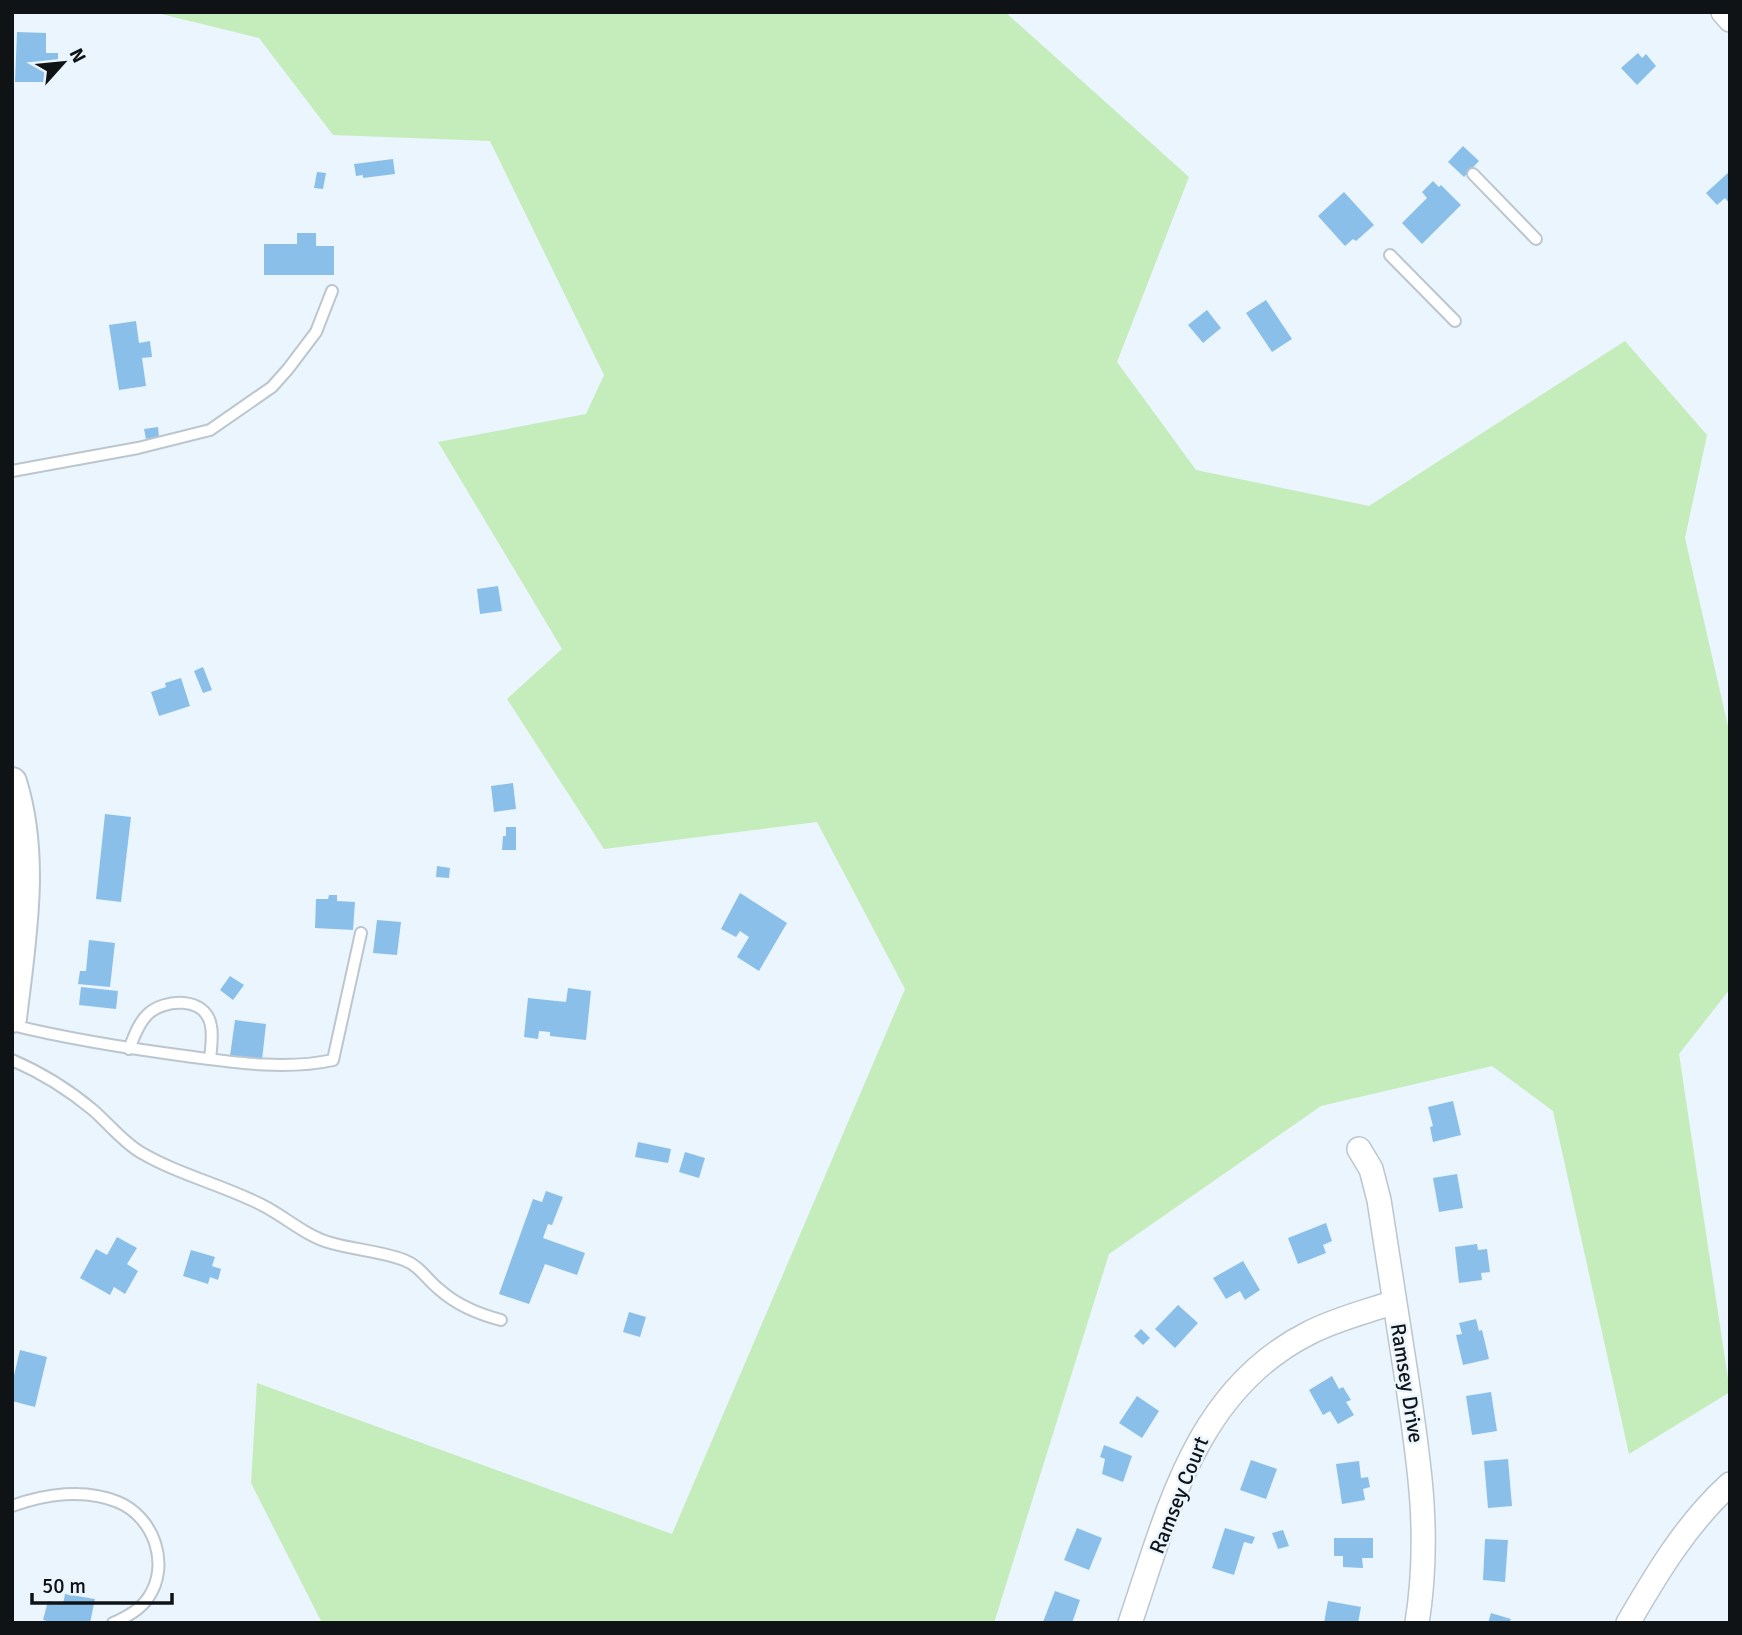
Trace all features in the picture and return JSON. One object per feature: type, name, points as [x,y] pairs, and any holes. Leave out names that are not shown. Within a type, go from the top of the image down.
[{"type":"street","points":[[1723,12],[1730,20]]},
{"type":"street","points":[[12,782],[21,815],[25,900],[12,1018]]},
{"type":"street","name":"Ramsey Drive","points":[[1359,1149],[1371,1169],[1378,1200],[1422,1477],[1425,1534],[1422,1593],[1417,1623]]},
{"type":"street","name":"Ramsey Court","points":[[1130,1623],[1187,1462],[1205,1429],[1227,1398],[1269,1358],[1307,1334],[1394,1302]]},
{"type":"street","points":[[1628,1623],[1691,1524],[1730,1484]]},
{"type":"lane","points":[[1474,174],[1536,239]]},
{"type":"lane","points":[[1390,255],[1455,321]]},
{"type":"lane","points":[[12,471],[138,448],[211,430],[272,387],[288,369],[316,332],[332,290]]},
{"type":"lane","points":[[12,1025],[128,1049],[210,1059],[275,1064],[316,1064],[333,1060],[361,933]]},
{"type":"lane","points":[[128,1049],[148,1014],[174,1002],[188,1003],[207,1014],[211,1026],[210,1059]]},
{"type":"lane","points":[[12,1060],[38,1071],[66,1089],[122,1139],[162,1164],[262,1205],[307,1234],[330,1243],[403,1259],[416,1266],[456,1303],[478,1314],[501,1320]]},
{"type":"lane","points":[[12,1506],[46,1496],[77,1494],[104,1497],[135,1512],[146,1525],[158,1554],[156,1582],[140,1607],[114,1623]]},
{"type":"green space","points":[[153,12],[1005,12],[1189,177],[1117,362],[1196,470],[1369,506],[1625,341],[1707,435],[1685,538],[1730,735],[1730,989],[1679,1054],[1730,1392],[1629,1454],[1553,1111],[1492,1066],[1321,1106],[1109,1254],[994,1623],[322,1623],[251,1483],[257,1383],[672,1534],[905,989],[817,822],[604,849],[507,699],[562,649],[438,442],[586,414],[604,375],[490,141],[333,135],[259,38]]},
{"type":"building","points":[[17,32],[46,33],[46,53],[58,53],[58,65],[47,65],[47,82],[15,82]]},
{"type":"building","points":[[1638,53],[1642,58],[1646,54],[1656,66],[1637,85],[1621,68]]},
{"type":"building","points":[[1463,146],[1479,161],[1464,177],[1448,162]]},
{"type":"building","points":[[393,159],[395,174],[363,178],[363,175],[356,176],[354,164]]},
{"type":"building","points":[[1730,171],[1730,204],[1725,198],[1717,205],[1706,193]]},
{"type":"building","points":[[317,172],[326,173],[323,189],[314,188]]},
{"type":"building","points":[[1433,181],[1439,187],[1441,185],[1461,205],[1422,244],[1402,223],[1427,198],[1422,192]]},
{"type":"building","points":[[1344,192],[1374,225],[1356,241],[1353,239],[1345,246],[1318,216]]},
{"type":"building","points":[[297,233],[316,233],[316,246],[334,246],[334,275],[264,275],[264,244],[297,244]]},
{"type":"building","points":[[1266,300],[1292,339],[1272,352],[1246,313]]},
{"type":"building","points":[[1207,310],[1221,328],[1203,343],[1188,325]]},
{"type":"building","points":[[136,321],[139,343],[150,341],[152,357],[142,358],[146,386],[119,390],[109,325]]},
{"type":"building","points":[[158,427],[159,437],[146,439],[144,429]]},
{"type":"building","points":[[498,586],[502,611],[480,614],[477,589]]},
{"type":"building","points":[[203,667],[212,690],[203,693],[194,671]]},
{"type":"building","points":[[181,678],[190,706],[159,716],[151,692],[166,687],[165,683]]},
{"type":"building","points":[[513,783],[516,809],[494,812],[491,786]]},
{"type":"building","points":[[105,814],[131,817],[121,902],[96,899]]},
{"type":"building","points":[[506,827],[516,827],[516,850],[502,850]]},
{"type":"building","points":[[437,866],[450,868],[449,878],[436,877]]},
{"type":"building","points":[[740,893],[787,923],[759,971],[737,957],[749,937],[740,931],[736,937],[721,929]]},
{"type":"building","points":[[329,895],[337,895],[337,901],[355,902],[353,930],[315,928],[316,899],[328,899]]},
{"type":"building","points":[[377,920],[401,922],[397,955],[373,953]]},
{"type":"building","points":[[89,940],[115,943],[110,987],[78,984],[80,971],[86,971]]},
{"type":"building","points":[[230,976],[244,985],[233,1000],[220,990]]},
{"type":"building","points":[[81,987],[118,991],[116,1009],[79,1005]]},
{"type":"building","points":[[568,988],[591,991],[586,1040],[550,1036],[550,1032],[539,1031],[538,1039],[524,1037],[528,998],[566,1002]]},
{"type":"building","points":[[235,1020],[266,1024],[262,1060],[230,1056]]},
{"type":"building","points":[[1453,1101],[1461,1135],[1433,1142],[1430,1127],[1433,1126],[1428,1107]]},
{"type":"building","points":[[638,1142],[671,1149],[668,1163],[635,1157]]},
{"type":"building","points":[[685,1152],[705,1158],[699,1178],[679,1172]]},
{"type":"building","points":[[1457,1174],[1463,1208],[1439,1212],[1433,1178]]},
{"type":"building","points":[[546,1191],[563,1197],[552,1225],[548,1224],[543,1238],[585,1253],[577,1275],[545,1264],[529,1304],[499,1294],[533,1199],[542,1202]]},
{"type":"building","points":[[1326,1223],[1332,1241],[1323,1245],[1326,1253],[1298,1264],[1288,1238]]},
{"type":"building","points":[[117,1237],[137,1248],[127,1264],[138,1271],[125,1294],[114,1287],[110,1295],[80,1278],[96,1249],[107,1255]]},
{"type":"building","points":[[1477,1244],[1478,1250],[1487,1249],[1490,1272],[1481,1273],[1482,1280],[1459,1283],[1455,1247]]},
{"type":"building","points":[[191,1250],[215,1257],[212,1266],[221,1269],[218,1280],[210,1277],[208,1284],[183,1276]]},
{"type":"building","points":[[1243,1261],[1260,1290],[1245,1300],[1240,1291],[1226,1299],[1213,1278]]},
{"type":"building","points":[[1178,1305],[1198,1323],[1175,1348],[1155,1329]]},
{"type":"building","points":[[629,1312],[646,1317],[640,1337],[623,1332]]},
{"type":"building","points":[[1476,1319],[1479,1331],[1482,1330],[1489,1359],[1463,1365],[1456,1335],[1462,1334],[1459,1323]]},
{"type":"building","points":[[1141,1329],[1150,1338],[1143,1345],[1134,1336]]},
{"type":"building","points":[[20,1350],[47,1357],[35,1407],[12,1401],[12,1384]]},
{"type":"building","points":[[1332,1376],[1339,1389],[1343,1387],[1351,1400],[1346,1402],[1354,1415],[1338,1424],[1330,1411],[1323,1415],[1309,1390]]},
{"type":"building","points":[[1491,1392],[1497,1431],[1472,1435],[1466,1396]]},
{"type":"building","points":[[1137,1396],[1159,1411],[1142,1438],[1119,1423]]},
{"type":"building","points":[[1104,1445],[1132,1456],[1123,1482],[1102,1474],[1105,1459],[1100,1457]]},
{"type":"building","points":[[1508,1459],[1512,1506],[1488,1508],[1484,1461]]},
{"type":"building","points":[[1251,1460],[1277,1469],[1266,1499],[1240,1490]]},
{"type":"building","points":[[1359,1461],[1361,1478],[1368,1477],[1370,1487],[1363,1489],[1365,1500],[1342,1504],[1336,1464]]},
{"type":"building","points":[[1077,1528],[1102,1538],[1089,1570],[1064,1560]]},
{"type":"building","points":[[1225,1528],[1255,1537],[1252,1544],[1244,1542],[1234,1575],[1212,1568]]},
{"type":"building","points":[[1283,1530],[1289,1546],[1278,1549],[1272,1533]]},
{"type":"building","points":[[1334,1538],[1373,1538],[1373,1558],[1362,1558],[1363,1568],[1343,1567],[1343,1556],[1334,1556]]},
{"type":"building","points":[[1485,1539],[1508,1540],[1505,1582],[1483,1580]]},
{"type":"building","points":[[1055,1591],[1080,1600],[1072,1623],[1043,1622]]},
{"type":"building","points":[[65,1594],[95,1599],[90,1623],[56,1623],[43,1620],[48,1601],[63,1604]]},
{"type":"building","points":[[1328,1601],[1361,1607],[1358,1623],[1324,1623]]},
{"type":"building","points":[[1491,1613],[1511,1619],[1509,1623],[1488,1623]]}]
